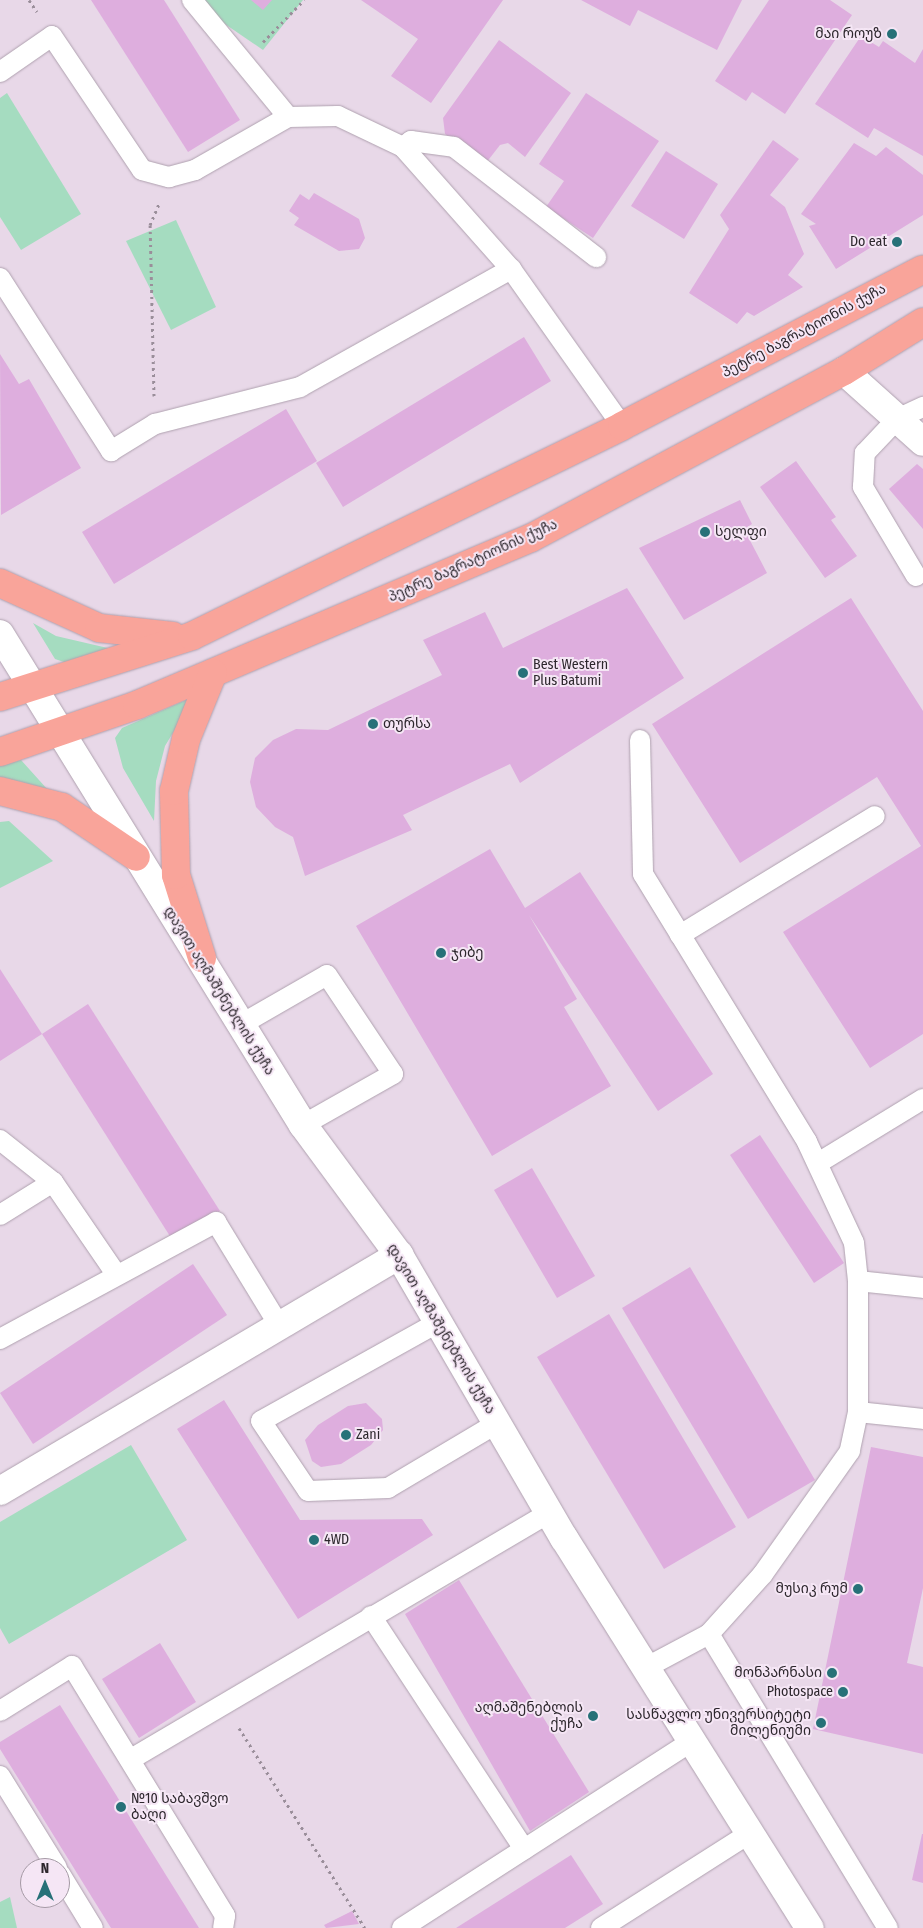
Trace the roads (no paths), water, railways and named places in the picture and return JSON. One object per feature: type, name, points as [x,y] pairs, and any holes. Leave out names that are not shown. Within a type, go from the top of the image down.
[{"type":"main road","name":"პეტრე ბაგრატიონის ქუჩა","points":[[0,697],[192,636],[622,426],[923,269]]},
{"type":"main road","name":"პეტრე ბაგრატიონის ქუჩა","points":[[0,752],[61,732],[213,673],[531,538],[844,371],[923,322]]},
{"type":"main road","points":[[0,583],[99,628],[192,636]]},
{"type":"main road","points":[[202,958],[176,874],[174,791],[186,739],[213,673]]},
{"type":"main road","points":[[0,791],[62,808],[136,857]]},
{"type":"street","points":[[844,371],[923,442]]},
{"type":"street","name":"დავით აღმაშენებლის ქუჩა","points":[[0,634],[136,857],[202,958],[240,1026],[303,1124],[399,1255],[549,1513],[691,1742],[810,1928]]},
{"type":"street","points":[[1,1488],[280,1327],[399,1255]]},
{"type":"lane","points":[[192,0],[288,117]]},
{"type":"lane","points":[[0,72],[52,36],[142,170],[169,177],[196,170],[288,117],[338,116],[403,147],[511,269],[622,426]]},
{"type":"lane","points":[[403,147],[411,141],[430,141],[454,147],[596,257]]},
{"type":"lane","points":[[0,278],[111,451],[155,424],[300,387],[511,269]]},
{"type":"lane","points":[[916,576],[863,488],[864,453],[897,419],[923,408]]},
{"type":"lane","points":[[640,740],[643,874],[818,1163],[854,1244],[858,1281],[858,1412],[850,1451],[763,1574],[709,1634],[646,1668]]},
{"type":"lane","points":[[680,934],[876,816]]},
{"type":"lane","points":[[240,1026],[327,975],[393,1074],[303,1124]]},
{"type":"lane","points":[[818,1163],[923,1099]]},
{"type":"lane","points":[[0,1140],[53,1182],[116,1274]]},
{"type":"lane","points":[[0,1215],[53,1182]]},
{"type":"lane","points":[[0,1339],[116,1274],[216,1222],[280,1327]]},
{"type":"lane","points":[[858,1281],[923,1288]]},
{"type":"lane","points":[[437,1323],[261,1421],[308,1491],[388,1488],[496,1424]]},
{"type":"lane","points":[[858,1412],[923,1420]]},
{"type":"lane","points":[[131,1759],[222,1702],[549,1513]]},
{"type":"lane","points":[[371,1616],[524,1849]]},
{"type":"lane","points":[[709,1634],[888,1928]]},
{"type":"lane","points":[[0,1711],[72,1666],[131,1759],[225,1916],[223,1928]]},
{"type":"lane","points":[[402,1928],[691,1742]]},
{"type":"lane","points":[[0,1776],[50,1858]]},
{"type":"lane","points":[[601,1928],[750,1833]]},
{"type":"lane","points":[[70,1890],[93,1928]]},
{"type":"place","name":"მაი როუზ","points":[[892,34]]},
{"type":"place","name":"Do eat","points":[[897,242]]},
{"type":"place","name":"სელფი","points":[[705,532]]},
{"type":"place","name":"Best Western Plus Batumi","points":[[523,673]]},
{"type":"place","name":"თურსა","points":[[373,724]]},
{"type":"place","name":"ჯიბე","points":[[441,953]]},
{"type":"place","name":"Zani","points":[[346,1435]]},
{"type":"place","name":"4WD","points":[[314,1540]]},
{"type":"place","name":"მუსიკ რუმ","points":[[858,1589]]},
{"type":"place","name":"მონპარნასი","points":[[832,1673]]},
{"type":"place","name":"Photospace","points":[[843,1692]]},
{"type":"place","name":"აღმაშენებლის ქუჩა","points":[[593,1716]]},
{"type":"place","name":"სასწავლო უნივერსიტეტი მილენიუმი","points":[[821,1723]]},
{"type":"place","name":"№10 საბავშვო ბაღი","points":[[121,1807]]}]
